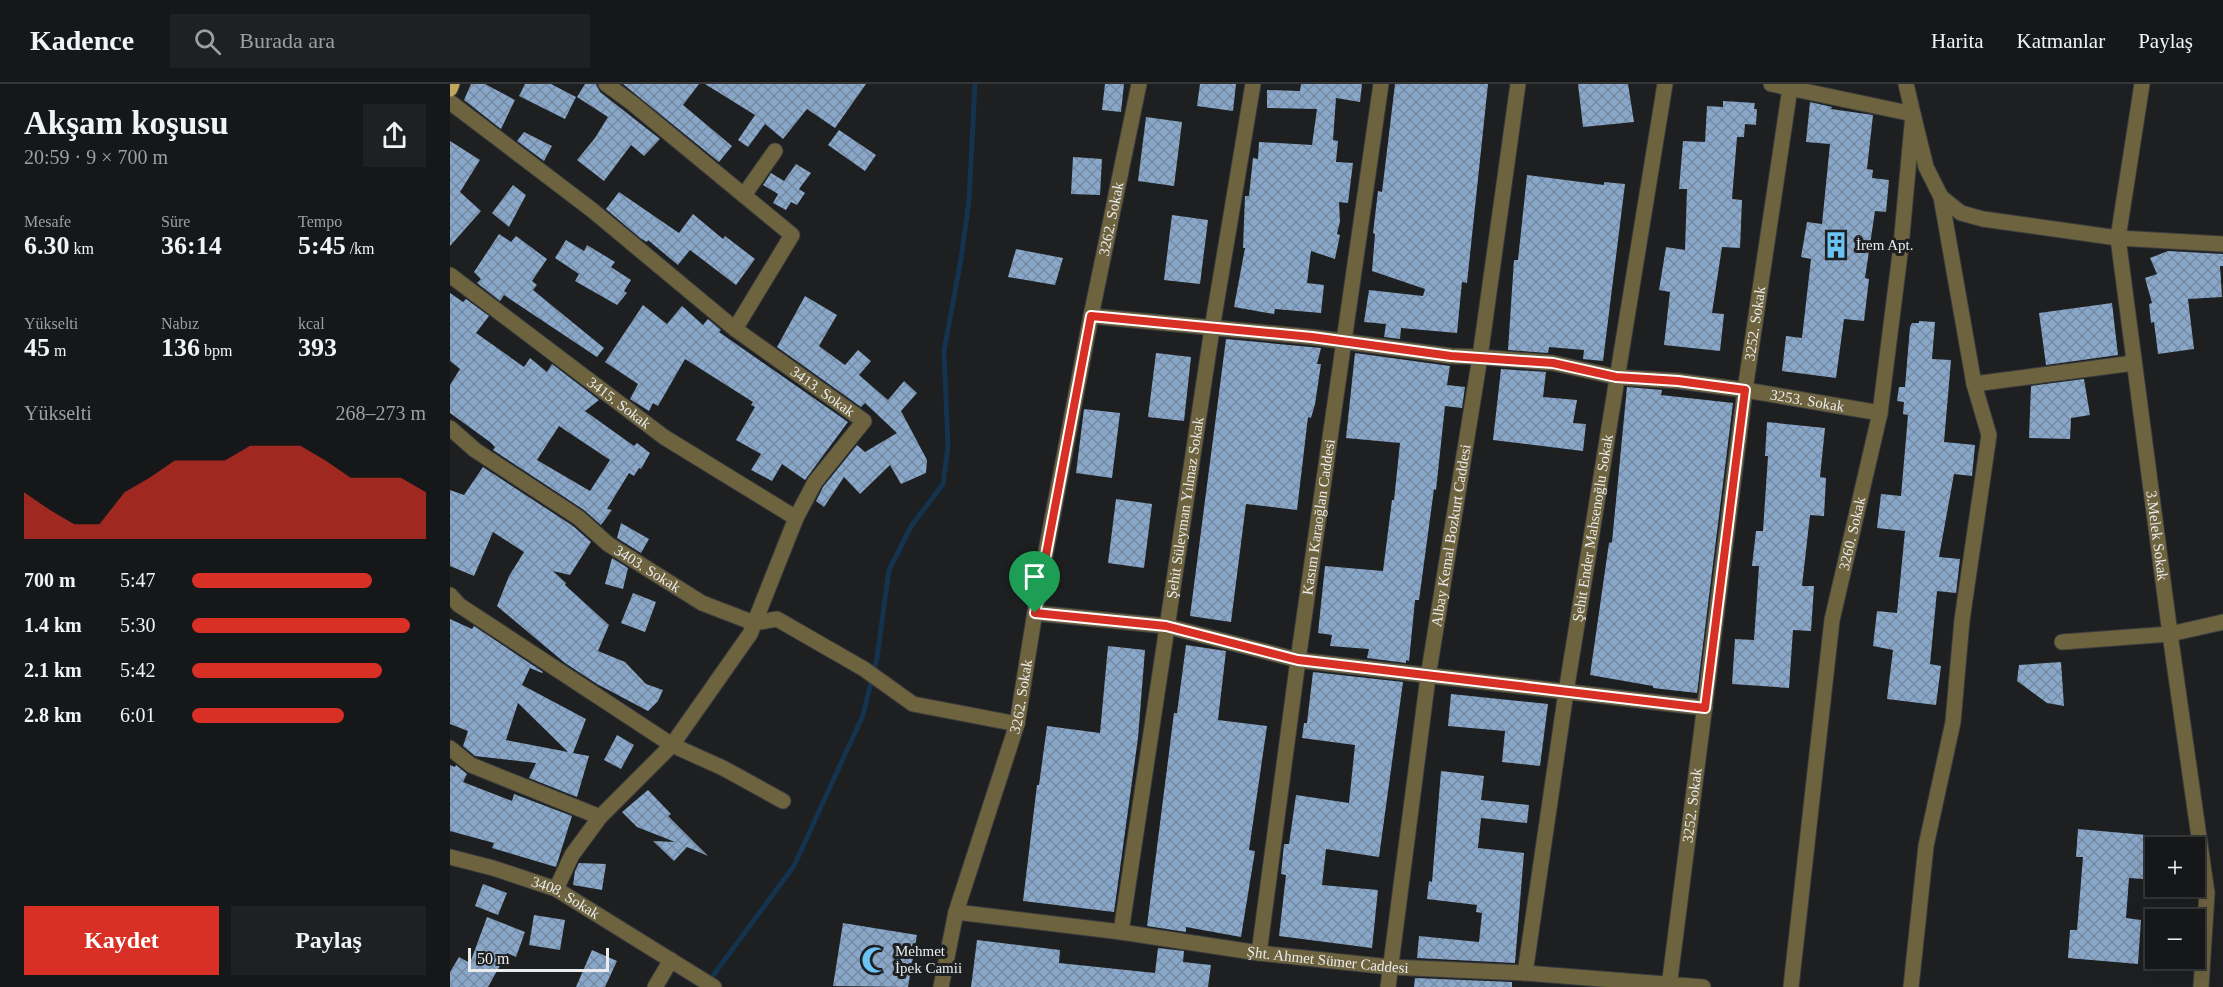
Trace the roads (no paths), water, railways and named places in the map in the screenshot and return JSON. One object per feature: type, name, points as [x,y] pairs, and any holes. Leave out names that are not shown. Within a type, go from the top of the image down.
[{"type":"main road","points":[[450,89],[452,84]]},
{"type":"street","points":[[606,84],[792,235],[735,329]]},
{"type":"street","name":"3262. Sokak","points":[[940,987],[956,912],[1017,724],[1035,613],[1091,316],[1139,84]]},
{"type":"street","name":"Şehit Süleyman Yılmaz Sokak","points":[[1121,933],[1212,329],[1253,84]]},
{"type":"street","name":"Kasım Karaoğlan Caddesi","points":[[1259,953],[1298,660],[1381,84]]},
{"type":"street","name":"Albay Kemal Bozkurt Caddesi","points":[[1388,987],[1428,677],[1480,357],[1518,84]]},
{"type":"street","name":"Şehit Ender Mahsenoğlu Sokak","points":[[1525,973],[1566,692],[1665,84]]},
{"type":"street","points":[[1771,84],[1913,114],[1926,167],[1941,197],[1974,384],[1989,435],[1962,620],[1953,723],[1926,846],[1911,987]]},
{"type":"street","name":"3260. Sokak","points":[[1791,987],[1832,620],[1880,414],[1901,246],[1913,114],[1906,84]]},
{"type":"street","name":"3.Melek Sokak","points":[[2142,84],[2118,238],[2207,894],[2201,987]]},
{"type":"street","name":"3252. Sokak","points":[[1669,986],[1745,390],[1790,88]]},
{"type":"street","name":"3413. Sokak","points":[[450,102],[592,210],[735,329],[864,421],[815,482],[796,518],[750,634],[672,745],[600,817],[572,855],[556,889]]},
{"type":"street","points":[[744,195],[775,151]]},
{"type":"street","points":[[1941,197],[1961,213],[1983,219],[2118,238],[2223,244]]},
{"type":"street","name":"3415. Sokak","points":[[450,274],[664,437],[796,518]]},
{"type":"street","name":"3253. Sokak","points":[[1091,316],[1343,341],[1451,356],[1553,363],[1616,377],[1678,381],[1745,390],[1880,414]]},
{"type":"street","points":[[1974,384],[2134,363]]},
{"type":"street","name":"3403. Sokak","points":[[450,428],[475,450],[579,518],[608,544],[702,603],[754,623],[777,619],[864,669],[913,704],[1017,724]]},
{"type":"street","points":[[450,595],[459,605],[672,745],[723,768],[783,801]]},
{"type":"street","points":[[1035,613],[1166,626],[1298,660],[1705,708]]},
{"type":"street","points":[[2062,642],[2170,634],[2223,622]]},
{"type":"street","points":[[450,748],[471,765],[600,817]]},
{"type":"street","name":"3408. Sokak","points":[[450,857],[493,868],[556,889],[714,987]]},
{"type":"street","name":"Şht. Ahmet Sümer Caddesi","points":[[956,912],[1259,953],[1390,966],[1525,973],[1703,987]]},
{"type":"street","points":[[655,987],[671,960]]},
{"type":"waterway","points":[[709,981],[794,866],[863,715],[877,658],[889,570],[912,525],[943,484],[948,447],[944,351],[969,200],[975,84]]},
{"type":"place","name":"İrem Apt.","points":[[1836,245]]},
{"type":"place","name":"Mehmet İpek Camii","points":[[875,960]]}]
